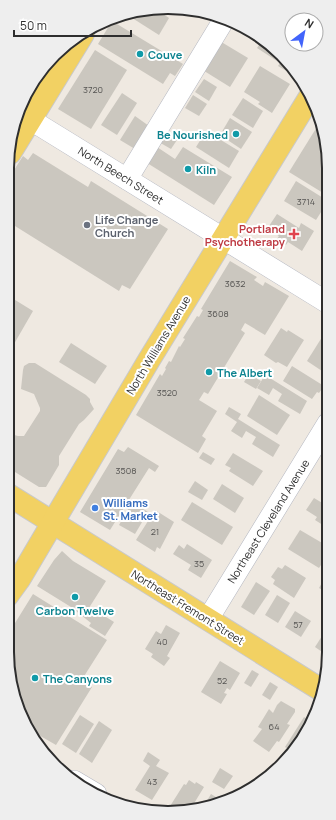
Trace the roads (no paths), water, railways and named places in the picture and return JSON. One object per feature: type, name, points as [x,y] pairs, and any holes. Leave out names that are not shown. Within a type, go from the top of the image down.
[{"type":"main road","points":[[19,129],[24,115],[75,46]]},
{"type":"main road","name":"North Williams Avenue","points":[[14,586],[149,360],[307,102]]},
{"type":"main road","name":"Northeast Fremont Street","points":[[14,498],[318,688]]},
{"type":"street","points":[[127,179],[222,24]]},
{"type":"street","name":"North Beech Street","points":[[24,115],[322,299]]},
{"type":"street","name":"Northeast Cleveland Avenue","points":[[208,619],[322,433]]},
{"type":"place","name":"Couve","points":[[140,54]]},
{"type":"place","name":"Be Nourished","points":[[236,134]]},
{"type":"place","name":"Kiln","points":[[188,169]]},
{"type":"place","name":"Life Change Church","points":[[87,225]]},
{"type":"place","name":"Portland Psychotherapy","points":[[294,234]]},
{"type":"place","name":"The Albert","points":[[209,372]]},
{"type":"place","name":"Williams St. Market","points":[[95,508]]},
{"type":"place","name":"Carbon Twelve","points":[[75,597]]},
{"type":"place","name":"The Canyons","points":[[35,678]]}]
